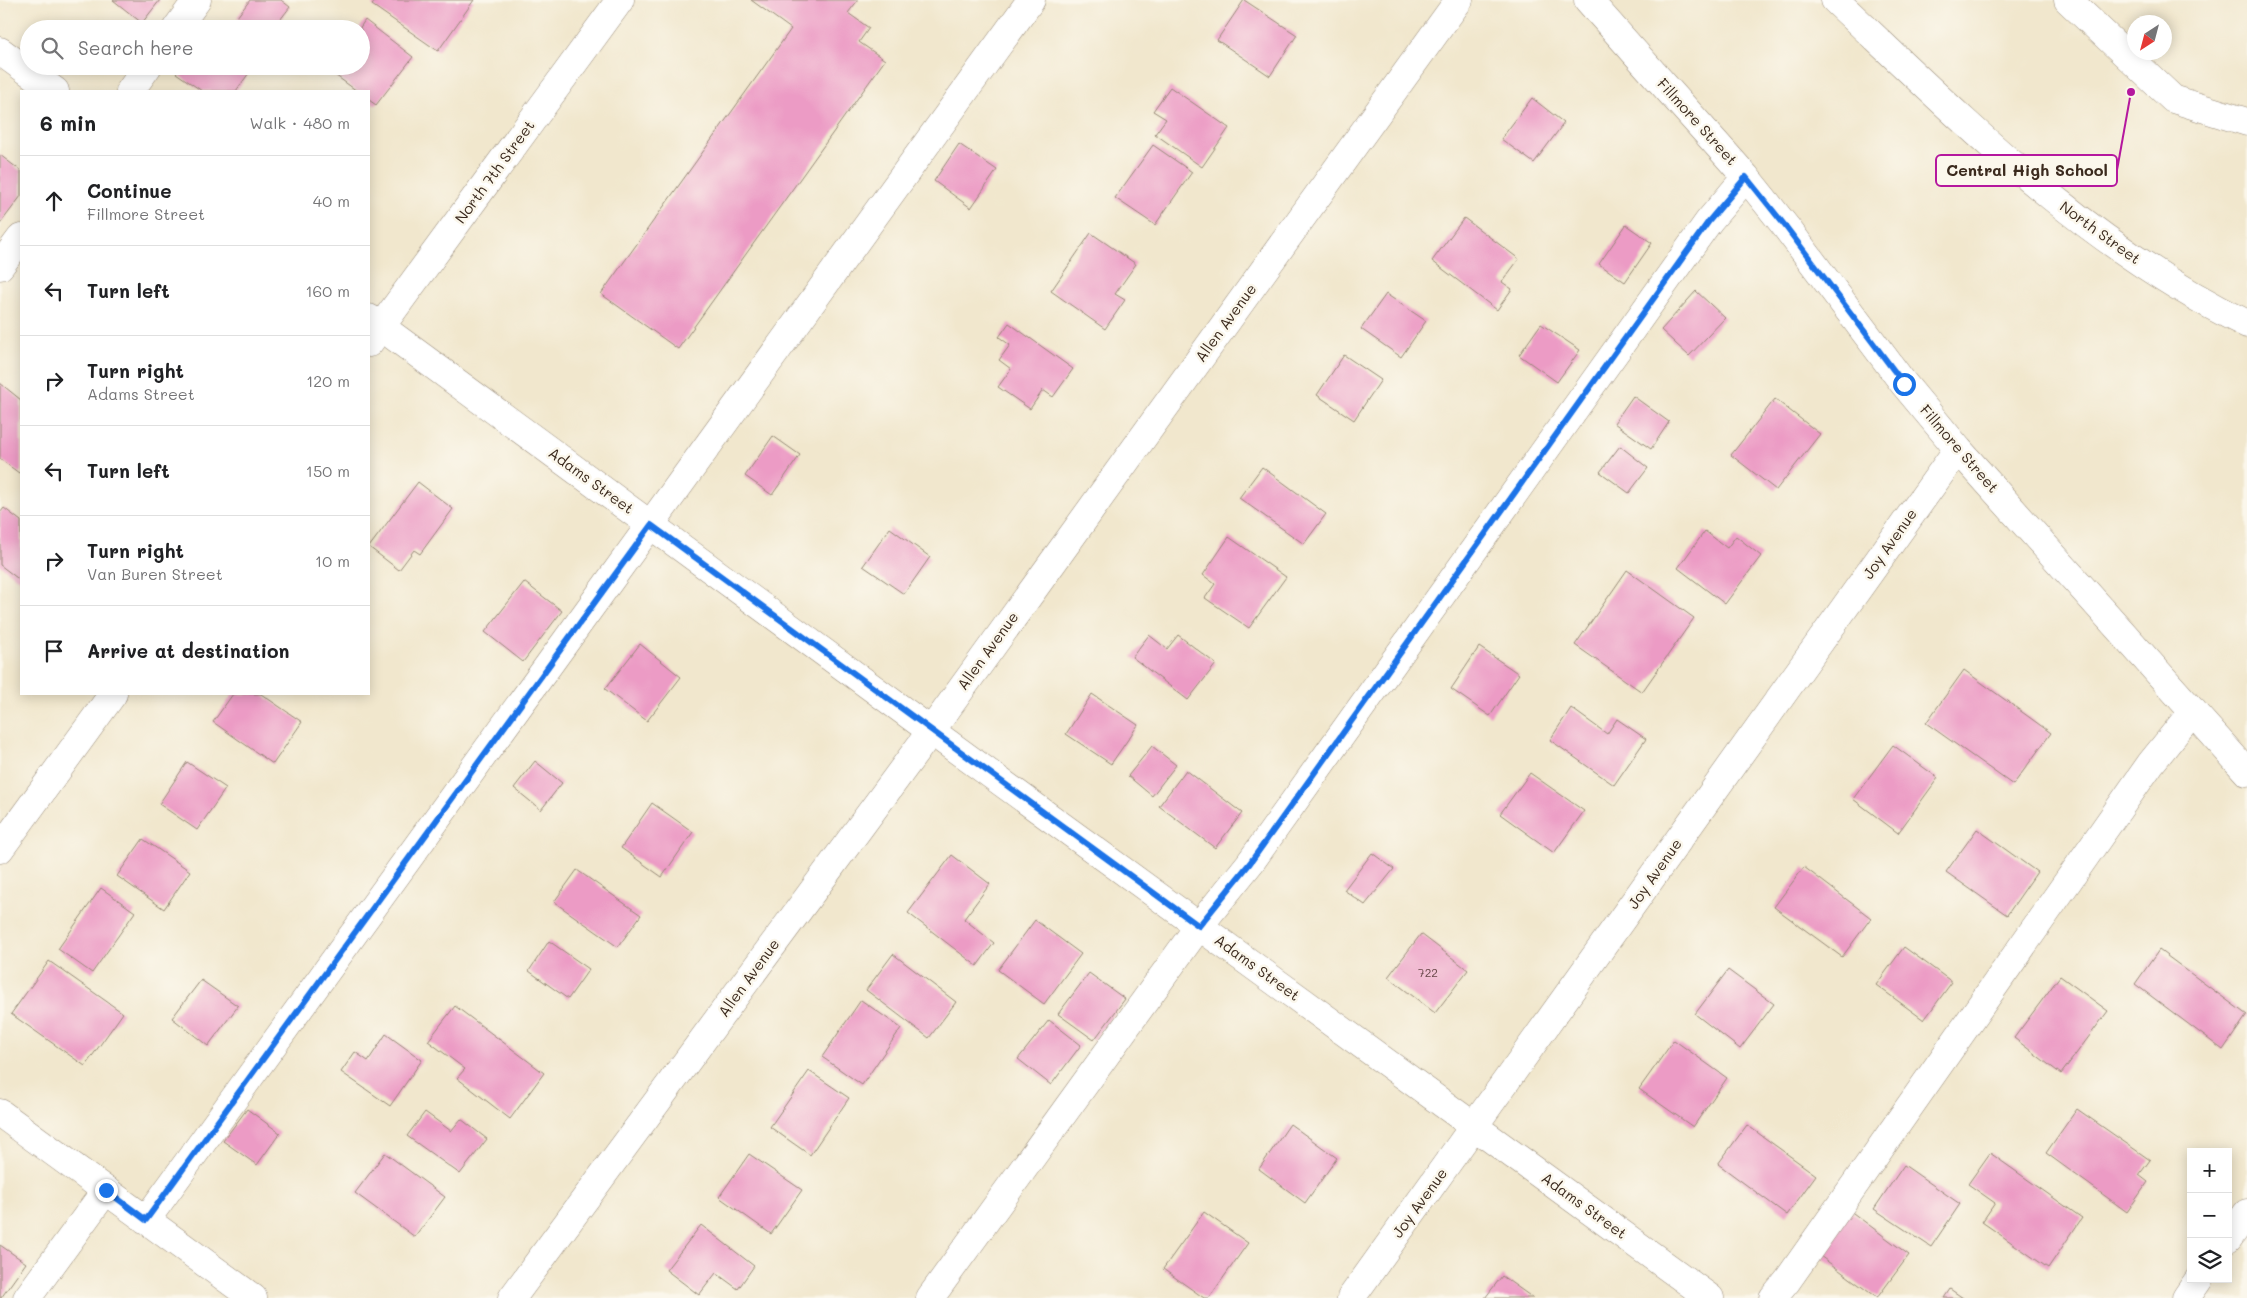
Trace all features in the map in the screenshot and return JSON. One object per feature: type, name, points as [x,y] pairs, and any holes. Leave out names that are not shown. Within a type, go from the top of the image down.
[{"type":"street","points":[[182,20],[196,0]]},
{"type":"street","name":"North 7th Street","points":[[373,329],[620,0]]},
{"type":"street","points":[[146,1220],[1031,0]]},
{"type":"street","name":"Fillmore Street","points":[[1588,0],[1746,177],[1904,384],[1958,449],[2247,772]]},
{"type":"street","name":"North Street","points":[[1835,0],[2027,178],[2088,228],[2158,276],[2247,324]]},
{"type":"street","points":[[2068,0],[2173,99],[2247,122]]},
{"type":"street","name":"Allen Avenue","points":[[512,1298],[930,731],[1450,3]]},
{"type":"street","points":[[0,51],[20,66]]},
{"type":"street","points":[[33,75],[54,90]]},
{"type":"street","points":[[131,90],[142,75]]},
{"type":"street","points":[[930,1298],[1199,926],[1250,863],[1709,221],[1746,177]]},
{"type":"street","points":[[0,266],[20,239]]},
{"type":"street","name":"Adams Street","points":[[373,329],[651,525],[930,731],[1710,1298]]},
{"type":"street","name":"Joy Avenue","points":[[1351,1298],[1958,449]]},
{"type":"street","points":[[0,849],[112,695]]},
{"type":"street","points":[[1773,1298],[1787,1281],[2152,763],[2193,711]]},
{"type":"street","points":[[0,1113],[253,1298]]},
{"type":"street","points":[[27,1298],[106,1190]]},
{"type":"street","points":[[2229,1238],[2247,1213]]},
{"type":"street","points":[[2186,1298],[2196,1283]]},
{"type":"building","points":[[113,0],[160,0],[144,20],[138,20]]},
{"type":"building","points":[[250,0],[281,0],[290,7],[280,20],[240,20],[237,17]]},
{"type":"building","points":[[376,0],[474,0],[438,51],[372,5]]},
{"type":"building","points":[[751,0],[858,0],[848,13],[869,28],[859,42],[885,60],[678,349],[601,294],[791,29]]},
{"type":"building","points":[[1244,0],[1297,35],[1270,76],[1217,40]]},
{"type":"building","points":[[370,24],[413,57],[376,105],[370,101],[370,90],[356,90],[335,75],[370,75]]},
{"type":"building","points":[[179,75],[248,75],[237,90],[201,90]]},
{"type":"building","points":[[1170,87],[1229,128],[1202,167],[1155,134],[1166,119],[1153,111]]},
{"type":"building","points":[[1532,98],[1564,123],[1534,163],[1501,139]]},
{"type":"building","points":[[959,144],[997,170],[971,208],[934,181]]},
{"type":"building","points":[[1153,145],[1192,172],[1155,225],[1115,198]]},
{"type":"building","points":[[0,155],[20,170],[20,197],[0,224]]},
{"type":"building","points":[[1464,218],[1519,259],[1502,282],[1512,289],[1497,310],[1432,261]]},
{"type":"building","points":[[1626,225],[1652,243],[1625,282],[1599,264]]},
{"type":"building","points":[[1091,233],[1136,264],[1115,294],[1125,300],[1105,329],[1051,291]]},
{"type":"building","points":[[1696,291],[1725,318],[1689,356],[1661,330]]},
{"type":"building","points":[[1386,294],[1426,321],[1401,357],[1361,329]]},
{"type":"building","points":[[1009,323],[1073,369],[1053,397],[1043,390],[1030,409],[998,387],[1011,369],[999,360],[1010,345],[999,337]]},
{"type":"building","points":[[1541,324],[1580,350],[1557,382],[1519,355]]},
{"type":"building","points":[[1344,355],[1381,380],[1354,420],[1317,395]]},
{"type":"building","points":[[0,383],[20,399],[20,472],[0,459]]},
{"type":"building","points":[[1633,396],[1669,422],[1651,449],[1614,423]]},
{"type":"building","points":[[1775,399],[1820,434],[1776,490],[1731,455]]},
{"type":"building","points":[[773,436],[800,455],[772,495],[745,476]]},
{"type":"building","points":[[1620,446],[1648,468],[1629,493],[1600,472]]},
{"type":"building","points":[[1262,467],[1326,514],[1304,544],[1239,498]]},
{"type":"building","points":[[418,482],[453,509],[420,554],[414,550],[399,570],[370,548]]},
{"type":"building","points":[[4,508],[20,520],[20,580],[0,565],[0,513]]},
{"type":"building","points":[[890,528],[930,557],[904,594],[863,566]]},
{"type":"building","points":[[1705,531],[1727,548],[1736,536],[1761,556],[1725,604],[1678,568]]},
{"type":"building","points":[[1229,537],[1286,577],[1249,628],[1205,598],[1215,584],[1203,575]]},
{"type":"building","points":[[1627,570],[1694,618],[1642,692],[1575,645]]},
{"type":"building","points":[[524,582],[562,611],[523,662],[485,632]]},
{"type":"building","points":[[1149,635],[1167,649],[1178,635],[1216,664],[1188,700],[1132,657]]},
{"type":"building","points":[[640,644],[681,677],[647,721],[605,689]]},
{"type":"building","points":[[1479,647],[1519,674],[1490,716],[1451,689]]},
{"type":"building","points":[[1964,670],[2051,733],[2013,785],[1926,723]]},
{"type":"building","points":[[1092,694],[1138,725],[1111,764],[1066,734]]},
{"type":"building","points":[[232,695],[262,695],[302,722],[273,764],[213,722]]},
{"type":"building","points":[[1571,708],[1607,734],[1617,719],[1646,739],[1614,785],[1550,740]]},
{"type":"building","points":[[1893,745],[1938,778],[1898,833],[1853,799]]},
{"type":"building","points":[[1152,746],[1176,765],[1152,796],[1128,776]]},
{"type":"building","points":[[535,761],[562,783],[541,810],[514,788]]},
{"type":"building","points":[[187,762],[226,788],[197,830],[159,804]]},
{"type":"building","points":[[1186,770],[1242,813],[1215,848],[1159,806]]},
{"type":"building","points":[[1530,773],[1584,811],[1554,853],[1500,814]]},
{"type":"building","points":[[652,803],[693,832],[662,877],[621,848]]},
{"type":"building","points":[[1977,829],[2037,872],[2007,915],[1946,872]]},
{"type":"building","points":[[143,839],[190,871],[164,909],[117,876]]},
{"type":"building","points":[[1372,853],[1394,869],[1365,905],[1344,890]]},
{"type":"building","points":[[952,855],[990,884],[964,919],[994,943],[977,966],[908,913]]},
{"type":"building","points":[[1804,867],[1871,918],[1842,957],[1774,907]]},
{"type":"building","points":[[577,870],[641,915],[618,947],[554,902]]},
{"type":"building","points":[[101,888],[135,912],[92,973],[58,949]]},
{"type":"building","points":[[1035,920],[1081,954],[1044,1004],[998,970]]},
{"type":"building","points":[[1421,934],[1468,970],[1435,1013],[1388,977]]},
{"type":"building","points":[[549,941],[589,969],[568,999],[529,971]]},
{"type":"building","points":[[1904,947],[1952,982],[1924,1020],[1876,985]]},
{"type":"building","points":[[2159,950],[2247,1015],[2223,1050],[2135,984]]},
{"type":"building","points":[[893,954],[956,1002],[929,1038],[866,990]]},
{"type":"building","points":[[49,961],[123,1013],[85,1066],[11,1014]]},
{"type":"building","points":[[1728,970],[1774,1004],[1740,1049],[1695,1014]]},
{"type":"building","points":[[1089,973],[1125,999],[1094,1040],[1058,1014]]},
{"type":"building","points":[[2060,976],[2108,1011],[2061,1074],[2014,1038]]},
{"type":"building","points":[[201,980],[238,1006],[208,1046],[172,1018]]},
{"type":"building","points":[[861,1000],[901,1028],[862,1085],[822,1057]]},
{"type":"building","points":[[455,1006],[544,1073],[510,1119],[457,1078],[465,1069],[428,1041]]},
{"type":"building","points":[[1049,1020],[1081,1045],[1051,1085],[1018,1059]]},
{"type":"building","points":[[386,1034],[422,1060],[390,1106],[341,1072],[355,1052],[368,1061]]},
{"type":"building","points":[[1674,1040],[1727,1078],[1693,1127],[1639,1089]]},
{"type":"building","points":[[809,1071],[849,1098],[810,1155],[770,1127]]},
{"type":"building","points":[[247,1109],[280,1133],[257,1165],[223,1141]]},
{"type":"building","points":[[2077,1109],[2150,1160],[2139,1175],[2148,1182],[2127,1212],[2046,1153]]},
{"type":"building","points":[[425,1112],[451,1131],[461,1119],[487,1139],[460,1174],[407,1136]]},
{"type":"building","points":[[1290,1124],[1337,1158],[1305,1203],[1259,1169]]},
{"type":"building","points":[[1747,1125],[1816,1175],[1787,1215],[1718,1164]]},
{"type":"building","points":[[385,1153],[445,1197],[415,1237],[355,1193]]},
{"type":"building","points":[[1990,1153],[2082,1218],[2048,1268],[1982,1222],[1995,1203],[1968,1184]]},
{"type":"building","points":[[749,1154],[802,1190],[771,1234],[719,1197]]},
{"type":"building","points":[[1904,1165],[1960,1204],[1931,1247],[1874,1209]]},
{"type":"building","points":[[1849,1210],[1909,1255],[1877,1298],[1816,1253]]},
{"type":"building","points":[[1204,1212],[1248,1243],[1209,1298],[1204,1298],[1163,1269]]},
{"type":"building","points":[[701,1225],[754,1266],[738,1289],[716,1273],[699,1295],[666,1270]]},
{"type":"building","points":[[0,1245],[26,1263],[1,1298],[0,1298]]},
{"type":"building","points":[[1502,1276],[1533,1298],[1485,1298]]},
{"type":"building","points":[[1950,1289],[1963,1298],[1944,1298]]},
{"type":"place","name":"Central High School","points":[[2131,92]]},
{"type":"route","points":[[106,1190],[146,1220],[651,525],[1199,926],[1250,863],[1709,221],[1746,177],[1904,384]]}]
